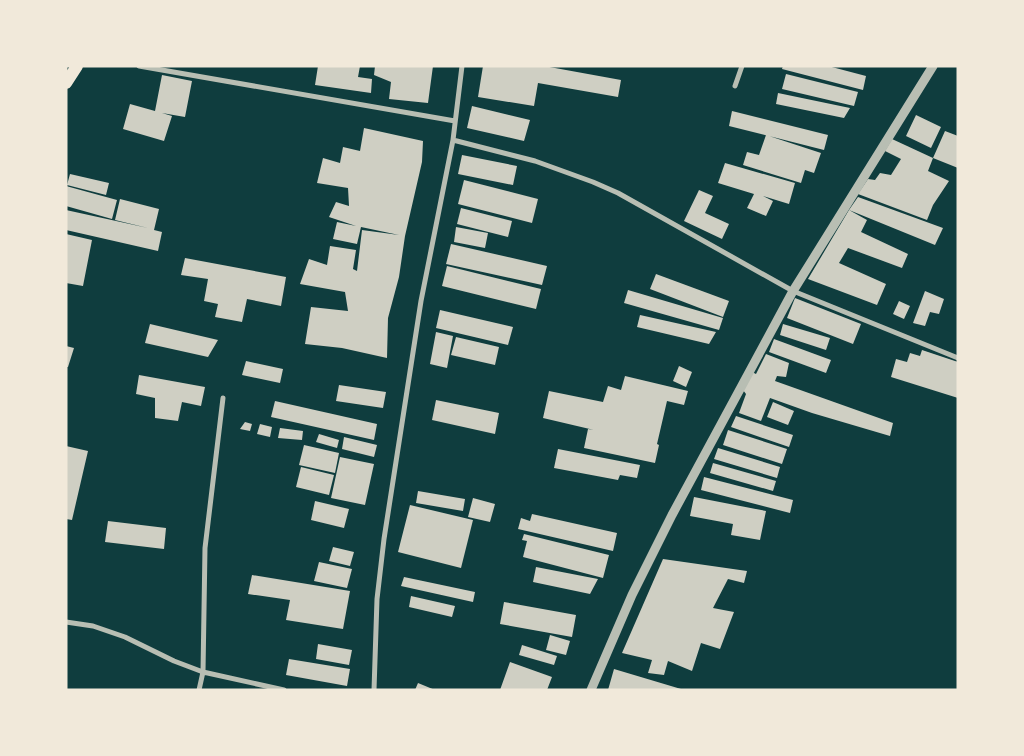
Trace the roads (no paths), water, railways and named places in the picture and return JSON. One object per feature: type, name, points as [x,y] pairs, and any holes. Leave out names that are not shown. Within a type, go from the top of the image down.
[{"type":"main road","points":[[66,83],[77,66]]},
{"type":"street","points":[[139,66],[455,121]]},
{"type":"street","points":[[374,690],[377,599],[384,539],[421,301],[453,140],[462,66]]},
{"type":"street","points":[[735,86],[742,66]]},
{"type":"street","points":[[591,690],[632,595],[672,515],[792,291],[933,66]]},
{"type":"street","points":[[453,140],[535,161],[593,182],[792,291],[958,358]]},
{"type":"street","points":[[199,690],[203,672],[205,548],[223,398]]},
{"type":"street","points":[[66,622],[93,626],[125,637],[174,661],[203,672],[284,690]]}]
